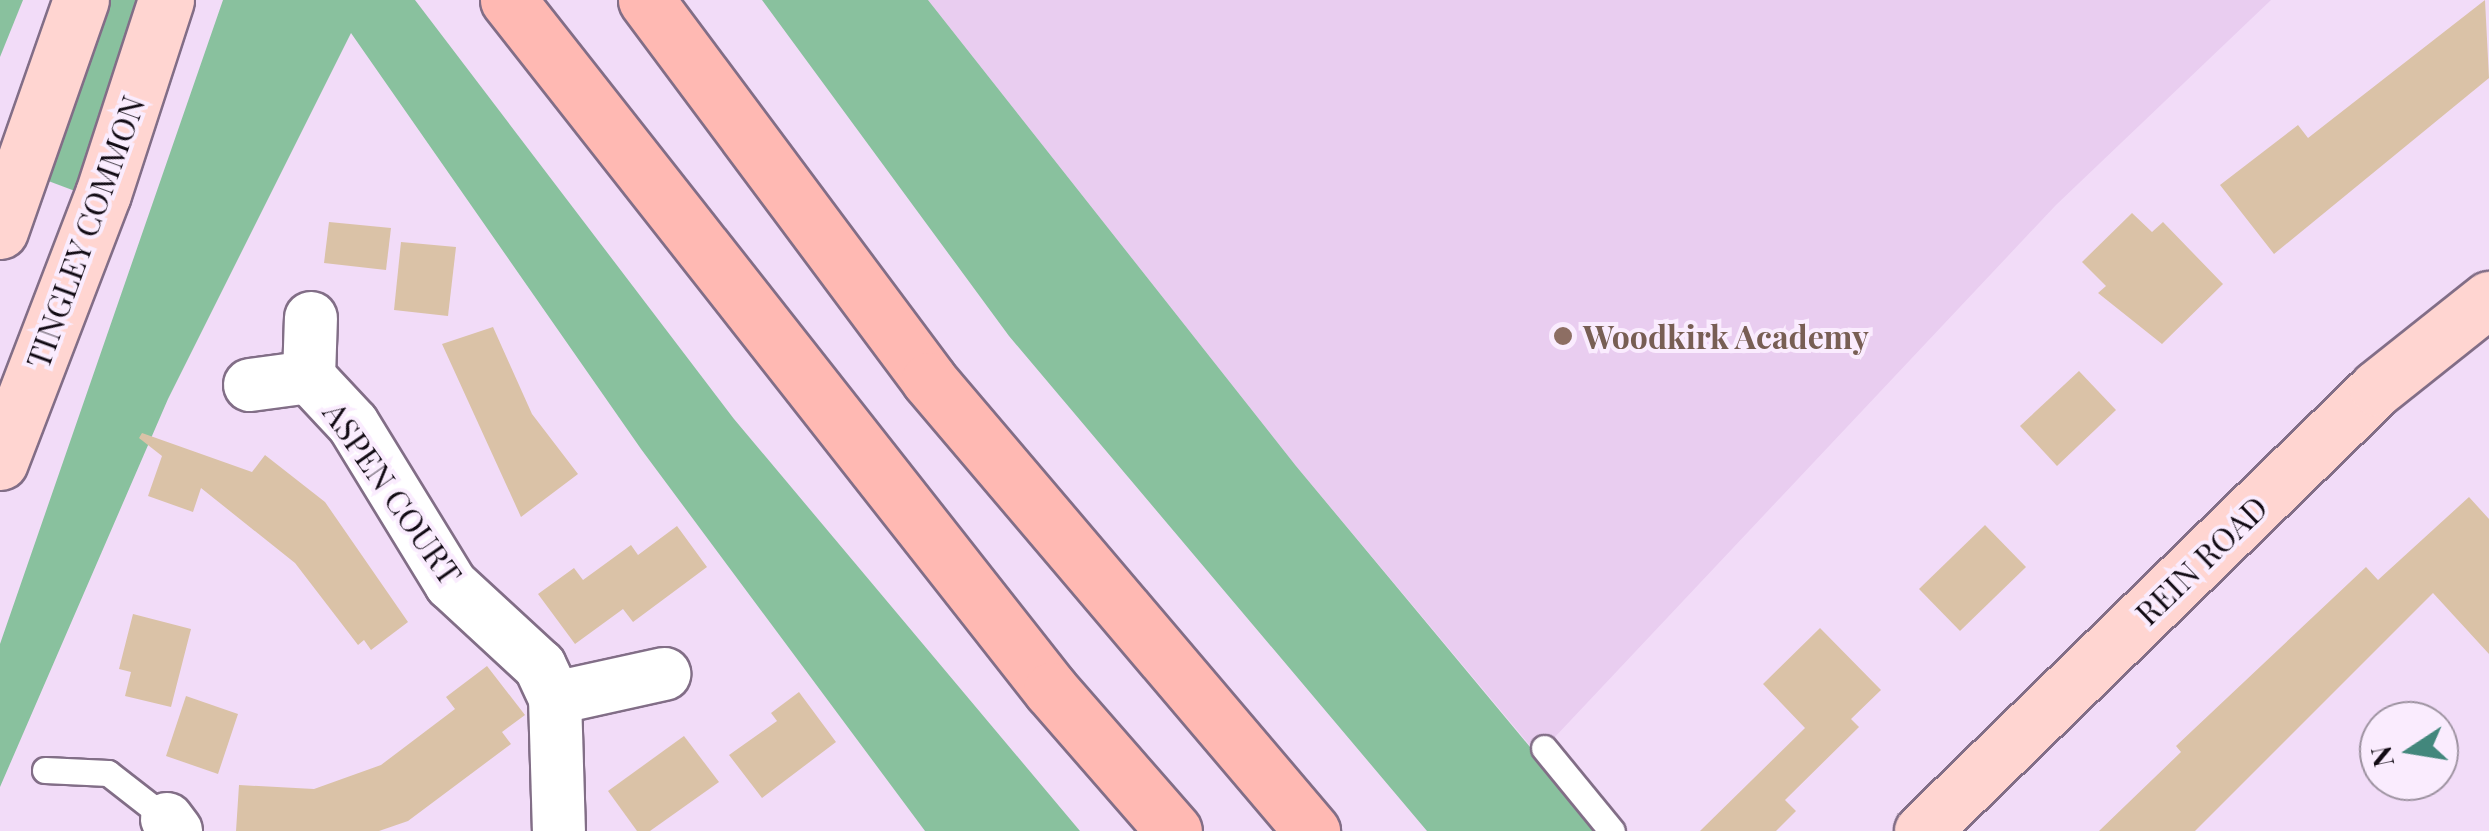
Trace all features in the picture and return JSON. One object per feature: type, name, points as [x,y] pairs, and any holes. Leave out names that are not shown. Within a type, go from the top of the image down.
[{"type":"highway","points":[[508,0],[1052,690],[1174,831]]},
{"type":"highway","points":[[646,0],[929,380],[1312,831]]},
{"type":"main road","points":[[0,231],[80,0]]},
{"type":"main road","name":"TINGLEY COMMON","points":[[0,462],[103,194],[166,0]]},
{"type":"main road","name":"REIN ROAD","points":[[1922,831],[2377,388],[2489,300]]},
{"type":"street","name":"ASPEN COURT","points":[[311,318],[309,378],[353,424],[452,584],[540,666],[555,698]]},
{"type":"street","name":"ASPEN COURT","points":[[250,385],[309,378]]},
{"type":"street","points":[[552,830],[555,698],[664,674]]},
{"type":"lane","points":[[1544,748],[1612,831]]},
{"type":"lane","points":[[44,770],[108,773],[171,825]]},
{"type":"shaded area","name":"Woodkirk Academy","points":[[928,0],[2271,0],[2056,205],[1538,755],[1296,466]]},
{"type":"green space","points":[[0,0],[23,0],[0,57]]},
{"type":"green space","points":[[110,0],[137,0],[75,191],[43,179]]},
{"type":"green space","points":[[223,0],[415,0],[734,419],[1080,831],[925,831],[641,449],[351,33],[168,399],[0,787],[0,644]]},
{"type":"green space","points":[[762,0],[928,0],[1296,466],[1600,831],[1427,831],[1009,336]]},
{"type":"building","points":[[2485,0],[2489,78],[2274,254],[2220,185],[2298,125],[2308,138]]},
{"type":"building","points":[[2132,213],[2152,232],[2163,222],[2223,284],[2162,344],[2098,293],[2106,286],[2082,262]]},
{"type":"building","points":[[329,222],[391,228],[386,270],[324,263]]},
{"type":"building","points":[[401,242],[456,247],[448,316],[394,310]]},
{"type":"building","points":[[493,327],[532,414],[578,474],[521,517],[442,344]]},
{"type":"building","points":[[2079,371],[2116,410],[2057,466],[2020,426]]},
{"type":"building","points":[[142,433],[252,472],[265,455],[325,502],[408,622],[371,650],[364,640],[358,645],[295,563],[201,488],[193,512],[148,496],[162,456],[139,438]]},
{"type":"building","points":[[2469,497],[2489,519],[2489,654],[2433,593],[2195,831],[2099,831],[2181,752],[2176,746],[2366,567],[2378,580]]},
{"type":"building","points":[[1985,525],[2026,567],[1960,631],[1919,589]]},
{"type":"building","points":[[677,526],[707,567],[633,622],[623,609],[575,644],[538,594],[574,568],[583,580],[631,545],[638,555]]},
{"type":"building","points":[[133,614],[191,629],[171,707],[125,696],[131,672],[119,669]]},
{"type":"building","points":[[1820,628],[1881,690],[1851,719],[1859,727],[1785,800],[1796,811],[1776,831],[1700,831],[1805,728],[1763,684]]},
{"type":"building","points":[[487,666],[525,715],[502,732],[511,744],[408,821],[379,831],[236,831],[239,785],[314,789],[381,765],[455,709],[446,697]]},
{"type":"building","points":[[799,692],[836,742],[762,798],[729,755],[777,721],[771,713]]},
{"type":"building","points":[[186,696],[238,714],[218,774],[166,756]]},
{"type":"building","points":[[684,736],[719,782],[650,831],[637,831],[608,791]]},
{"type":"place","name":"Woodkirk Academy","points":[[1563,336]]}]
